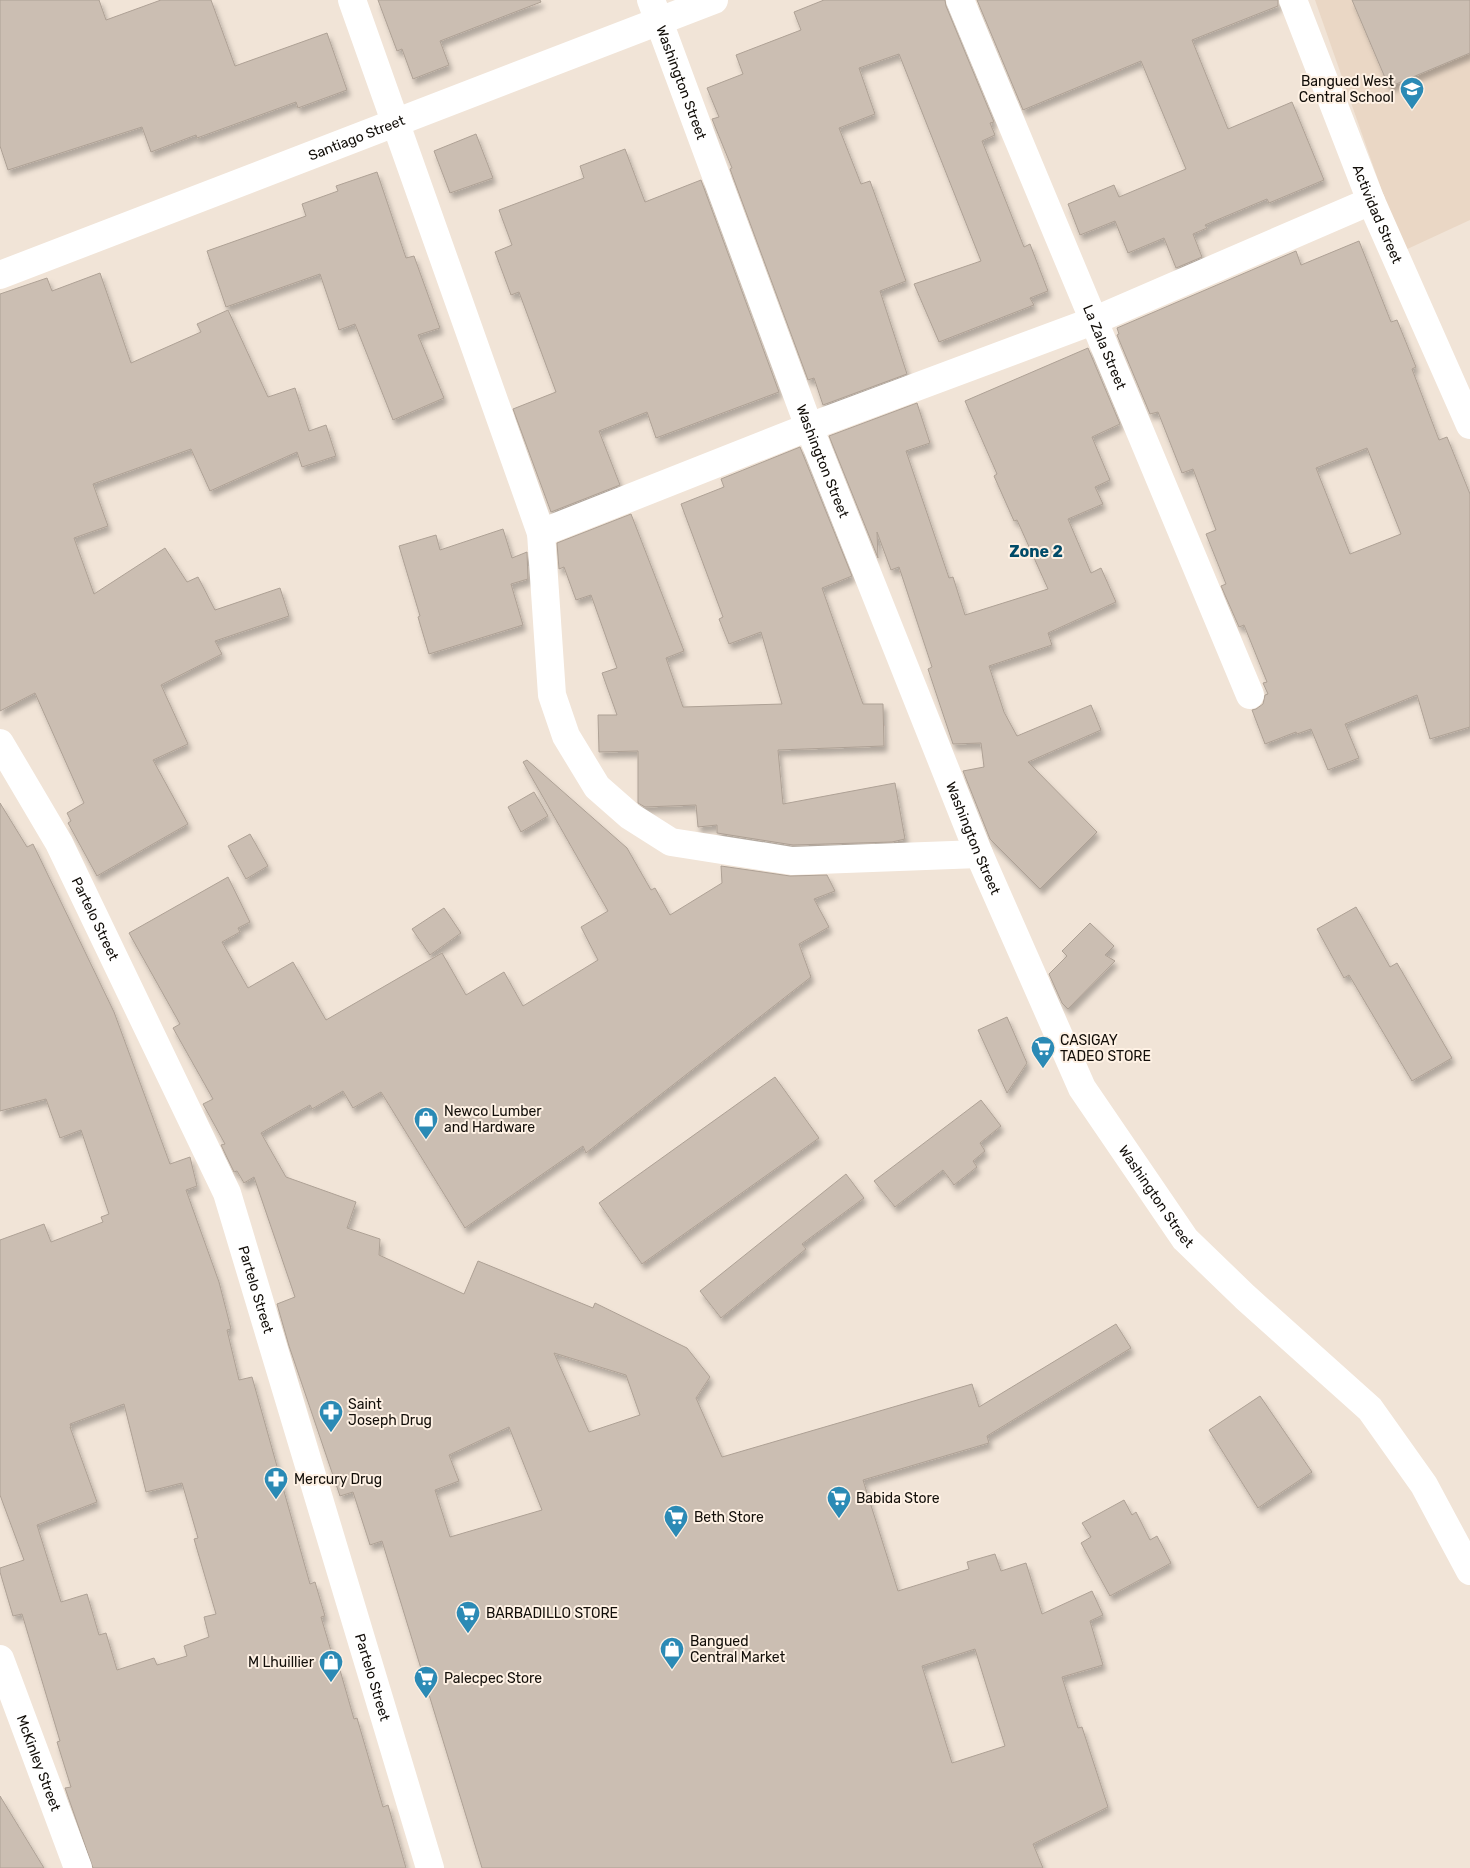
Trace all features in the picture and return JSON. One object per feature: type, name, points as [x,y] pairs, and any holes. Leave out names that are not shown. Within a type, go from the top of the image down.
[{"type":"street","points":[[352,0],[541,533],[552,695],[566,736],[596,787],[630,816],[671,842],[792,861],[978,854]]},
{"type":"street","name":"Santiago Street","points":[[0,275],[395,123],[656,10],[714,0]]},
{"type":"street","name":"La Zala Street","points":[[960,0],[1250,695]]},
{"type":"street","name":"Actividad Street","points":[[1293,0],[1371,201],[1470,426]]},
{"type":"street","name":"Washington Street","points":[[656,10],[809,427],[978,854],[1082,1088],[1185,1239],[1245,1297],[1370,1409],[1424,1485],[1470,1571]]},
{"type":"street","points":[[541,533],[809,427],[1093,321],[1371,201]]},
{"type":"street","name":"Partelo Street","points":[[0,743],[59,843],[227,1193],[430,1868]]},
{"type":"street","name":"McKinley Street","points":[[0,1659],[78,1868]]},
{"type":"shaded area","name":"Bangued West Central School","points":[[1315,0],[1470,0],[1470,220],[1403,251]]},
{"type":"building","points":[[0,0],[99,0],[106,20],[161,0],[211,0],[235,66],[327,33],[347,90],[298,108],[296,102],[197,138],[196,135],[151,152],[142,127],[8,170],[0,146]]},
{"type":"building","points":[[378,0],[540,0],[541,2],[440,41],[449,65],[413,79],[402,49],[397,51]]},
{"type":"building","points":[[824,0],[945,0],[994,122],[990,123],[995,135],[982,141],[1024,247],[1030,244],[1048,291],[1030,298],[1034,305],[939,342],[914,284],[981,261],[899,54],[859,68],[875,114],[839,128],[861,184],[870,181],[906,281],[880,291],[907,374],[823,405],[814,378],[808,380],[730,169],[732,168],[712,119],[719,117],[707,88],[743,74],[736,55],[801,30],[794,12]]},
{"type":"building","points":[[977,0],[1278,0],[1278,6],[1192,40],[1228,129],[1292,102],[1324,180],[1269,203],[1267,199],[1205,225],[1207,228],[1193,234],[1202,257],[1176,268],[1164,238],[1128,253],[1115,221],[1080,235],[1068,204],[1114,185],[1119,197],[1186,169],[1141,61],[1023,110]]},
{"type":"building","points":[[1352,0],[1470,0],[1470,53],[1389,87]]},
{"type":"building","points":[[476,134],[493,178],[450,193],[434,151]]},
{"type":"building","points":[[625,149],[645,202],[701,180],[779,392],[656,438],[647,412],[599,431],[620,485],[551,512],[513,409],[556,392],[519,292],[511,295],[495,252],[512,245],[499,210],[584,178],[580,166]]},
{"type":"building","points":[[377,172],[406,258],[414,256],[440,328],[418,335],[444,398],[393,420],[355,324],[339,330],[320,274],[226,307],[207,251],[306,216],[302,204],[338,191],[336,186]]},
{"type":"building","points":[[1359,241],[1391,322],[1397,320],[1416,367],[1412,369],[1439,440],[1447,437],[1470,494],[1470,727],[1430,739],[1417,695],[1345,724],[1359,758],[1328,770],[1311,729],[1297,734],[1296,732],[1265,744],[1252,710],[1263,704],[1265,695],[1268,694],[1263,683],[1267,682],[1244,625],[1239,627],[1221,586],[1226,584],[1206,534],[1216,530],[1193,469],[1182,473],[1158,412],[1150,414],[1117,335],[1119,334],[1117,328],[1296,251],[1301,265]],"holes":[[[1367,448],[1401,534],[1350,554],[1316,468]]]},
{"type":"building","points":[[100,273],[131,363],[201,332],[197,324],[228,310],[268,397],[295,388],[309,431],[326,425],[336,456],[302,467],[297,452],[210,491],[191,449],[93,484],[108,526],[74,538],[94,594],[165,548],[187,582],[198,577],[215,610],[280,588],[289,616],[215,641],[222,654],[161,685],[188,744],[153,760],[188,824],[97,876],[68,823],[71,821],[67,813],[84,803],[35,693],[0,711],[0,294],[47,278],[52,291]]},
{"type":"building","points":[[1088,348],[1120,424],[1092,437],[1110,480],[1095,487],[1103,504],[1068,519],[1091,573],[1101,568],[1116,602],[1048,633],[1052,645],[989,666],[1004,712],[1017,736],[1091,705],[1101,730],[1028,762],[1097,832],[1040,889],[990,839],[963,771],[984,767],[981,743],[953,744],[928,669],[932,667],[899,567],[891,570],[877,532],[878,558],[829,436],[917,403],[930,443],[906,451],[949,578],[953,577],[965,615],[1048,589],[1017,520],[1014,521],[994,476],[997,474],[965,401]]},
{"type":"building","points":[[800,447],[852,576],[822,588],[863,704],[883,704],[884,746],[778,750],[783,804],[895,783],[905,839],[892,842],[793,845],[717,833],[717,825],[698,827],[696,805],[645,807],[638,803],[638,751],[599,752],[598,715],[617,715],[602,673],[617,668],[591,595],[576,600],[564,567],[559,569],[557,543],[631,514],[684,651],[666,658],[683,707],[782,704],[761,632],[729,644],[719,619],[723,617],[681,504],[724,487],[721,479]]},
{"type":"building","points":[[503,529],[512,558],[527,552],[528,579],[511,584],[523,625],[429,654],[399,546],[436,535],[440,550]]},
{"type":"building","points":[[527,760],[627,848],[651,890],[655,888],[670,915],[722,883],[721,866],[790,876],[827,875],[835,891],[814,899],[829,927],[799,944],[811,977],[586,1153],[583,1146],[465,1228],[381,1092],[353,1108],[343,1091],[312,1109],[310,1105],[261,1133],[286,1177],[356,1202],[347,1228],[380,1239],[379,1255],[464,1294],[478,1261],[593,1308],[595,1303],[687,1348],[710,1377],[696,1398],[722,1457],[972,1384],[979,1407],[1116,1324],[1131,1348],[987,1436],[989,1443],[863,1480],[898,1591],[969,1569],[967,1562],[995,1554],[1001,1571],[1026,1563],[1042,1614],[1092,1591],[1103,1615],[1090,1621],[1103,1665],[1062,1677],[1078,1728],[1082,1727],[1108,1807],[1033,1844],[1043,1868],[482,1868],[382,1541],[370,1545],[353,1492],[340,1496],[289,1346],[277,1304],[295,1297],[254,1177],[244,1183],[237,1171],[234,1172],[221,1145],[225,1144],[203,1104],[213,1099],[173,1028],[180,1024],[129,933],[228,877],[250,922],[238,928],[240,932],[222,942],[248,988],[293,962],[326,1020],[442,953],[466,995],[504,972],[523,1006],[598,960],[581,927],[608,911],[523,762]],"holes":[[[554,1353],[626,1375],[640,1415],[589,1432]],[[509,1427],[542,1510],[450,1537],[435,1490],[459,1481],[449,1455]],[[975,1649],[1005,1746],[952,1763],[922,1666]]]},
{"type":"building","points":[[534,792],[548,816],[521,832],[508,807]]},
{"type":"building","points":[[0,803],[27,847],[33,844],[114,1012],[170,1164],[190,1157],[197,1186],[186,1190],[219,1282],[231,1329],[227,1330],[239,1380],[252,1377],[310,1584],[315,1582],[325,1616],[321,1617],[337,1671],[340,1670],[354,1719],[357,1718],[383,1807],[388,1805],[406,1868],[93,1868],[65,1788],[71,1787],[57,1742],[60,1741],[22,1614],[13,1616],[0,1572],[0,1568],[24,1560],[0,1495],[0,1240],[44,1224],[51,1242],[103,1222],[101,1217],[109,1214],[81,1130],[60,1138],[46,1099],[0,1111]],"holes":[[[124,1404],[146,1492],[182,1483],[198,1538],[194,1539],[216,1614],[204,1617],[209,1637],[184,1646],[187,1656],[157,1665],[154,1658],[117,1670],[106,1633],[99,1635],[87,1594],[61,1602],[37,1525],[97,1502],[70,1424]]]},
{"type":"building","points":[[250,834],[268,866],[246,879],[228,846]]},
{"type":"building","points":[[1356,907],[1390,967],[1397,963],[1452,1058],[1412,1081],[1349,975],[1344,978],[1317,929]]},
{"type":"building","points":[[444,908],[461,933],[430,955],[412,929]]},
{"type":"building","points":[[1090,923],[1114,946],[1105,955],[1115,961],[1068,1009],[1062,1003],[1049,974],[1067,956],[1062,951]]},
{"type":"building","points":[[1007,1017],[1027,1063],[1007,1093],[978,1030]]},
{"type":"building","points":[[775,1077],[819,1138],[642,1264],[599,1203]]},
{"type":"building","points":[[981,1100],[1001,1126],[980,1143],[985,1151],[973,1161],[977,1167],[954,1185],[943,1170],[895,1207],[874,1181]]},
{"type":"building","points":[[846,1174],[864,1198],[802,1244],[806,1249],[721,1318],[700,1291]]},
{"type":"building","points":[[1260,1396],[1312,1472],[1258,1508],[1209,1430]]},
{"type":"building","points":[[1124,1500],[1132,1515],[1136,1512],[1150,1540],[1157,1536],[1171,1563],[1110,1596],[1081,1543],[1091,1537],[1082,1523]]},
{"type":"building","points":[[0,1796],[44,1868],[0,1868]]},
{"type":"place","name":"Bangued West Central School","points":[[1412,110]]},
{"type":"place","name":"CASIGAY TADEO STORE","points":[[1043,1069]]},
{"type":"place","name":"Newco Lumber and Hardware","points":[[426,1140]]},
{"type":"place","name":"Saint Joseph Drug","points":[[331,1433]]},
{"type":"place","name":"Mercury Drug","points":[[276,1500]]},
{"type":"place","name":"Babida Store","points":[[839,1519]]},
{"type":"place","name":"Beth Store","points":[[676,1538]]},
{"type":"place","name":"BARBADILLO STORE","points":[[468,1634]]},
{"type":"place","name":"Bangued Central Market","points":[[672,1670]]},
{"type":"place","name":"M Lhuillier","points":[[331,1683]]},
{"type":"place","name":"Palecpec Store","points":[[426,1699]]},
{"type":"district","name":"Zone 2","points":[[1036,551]]}]
